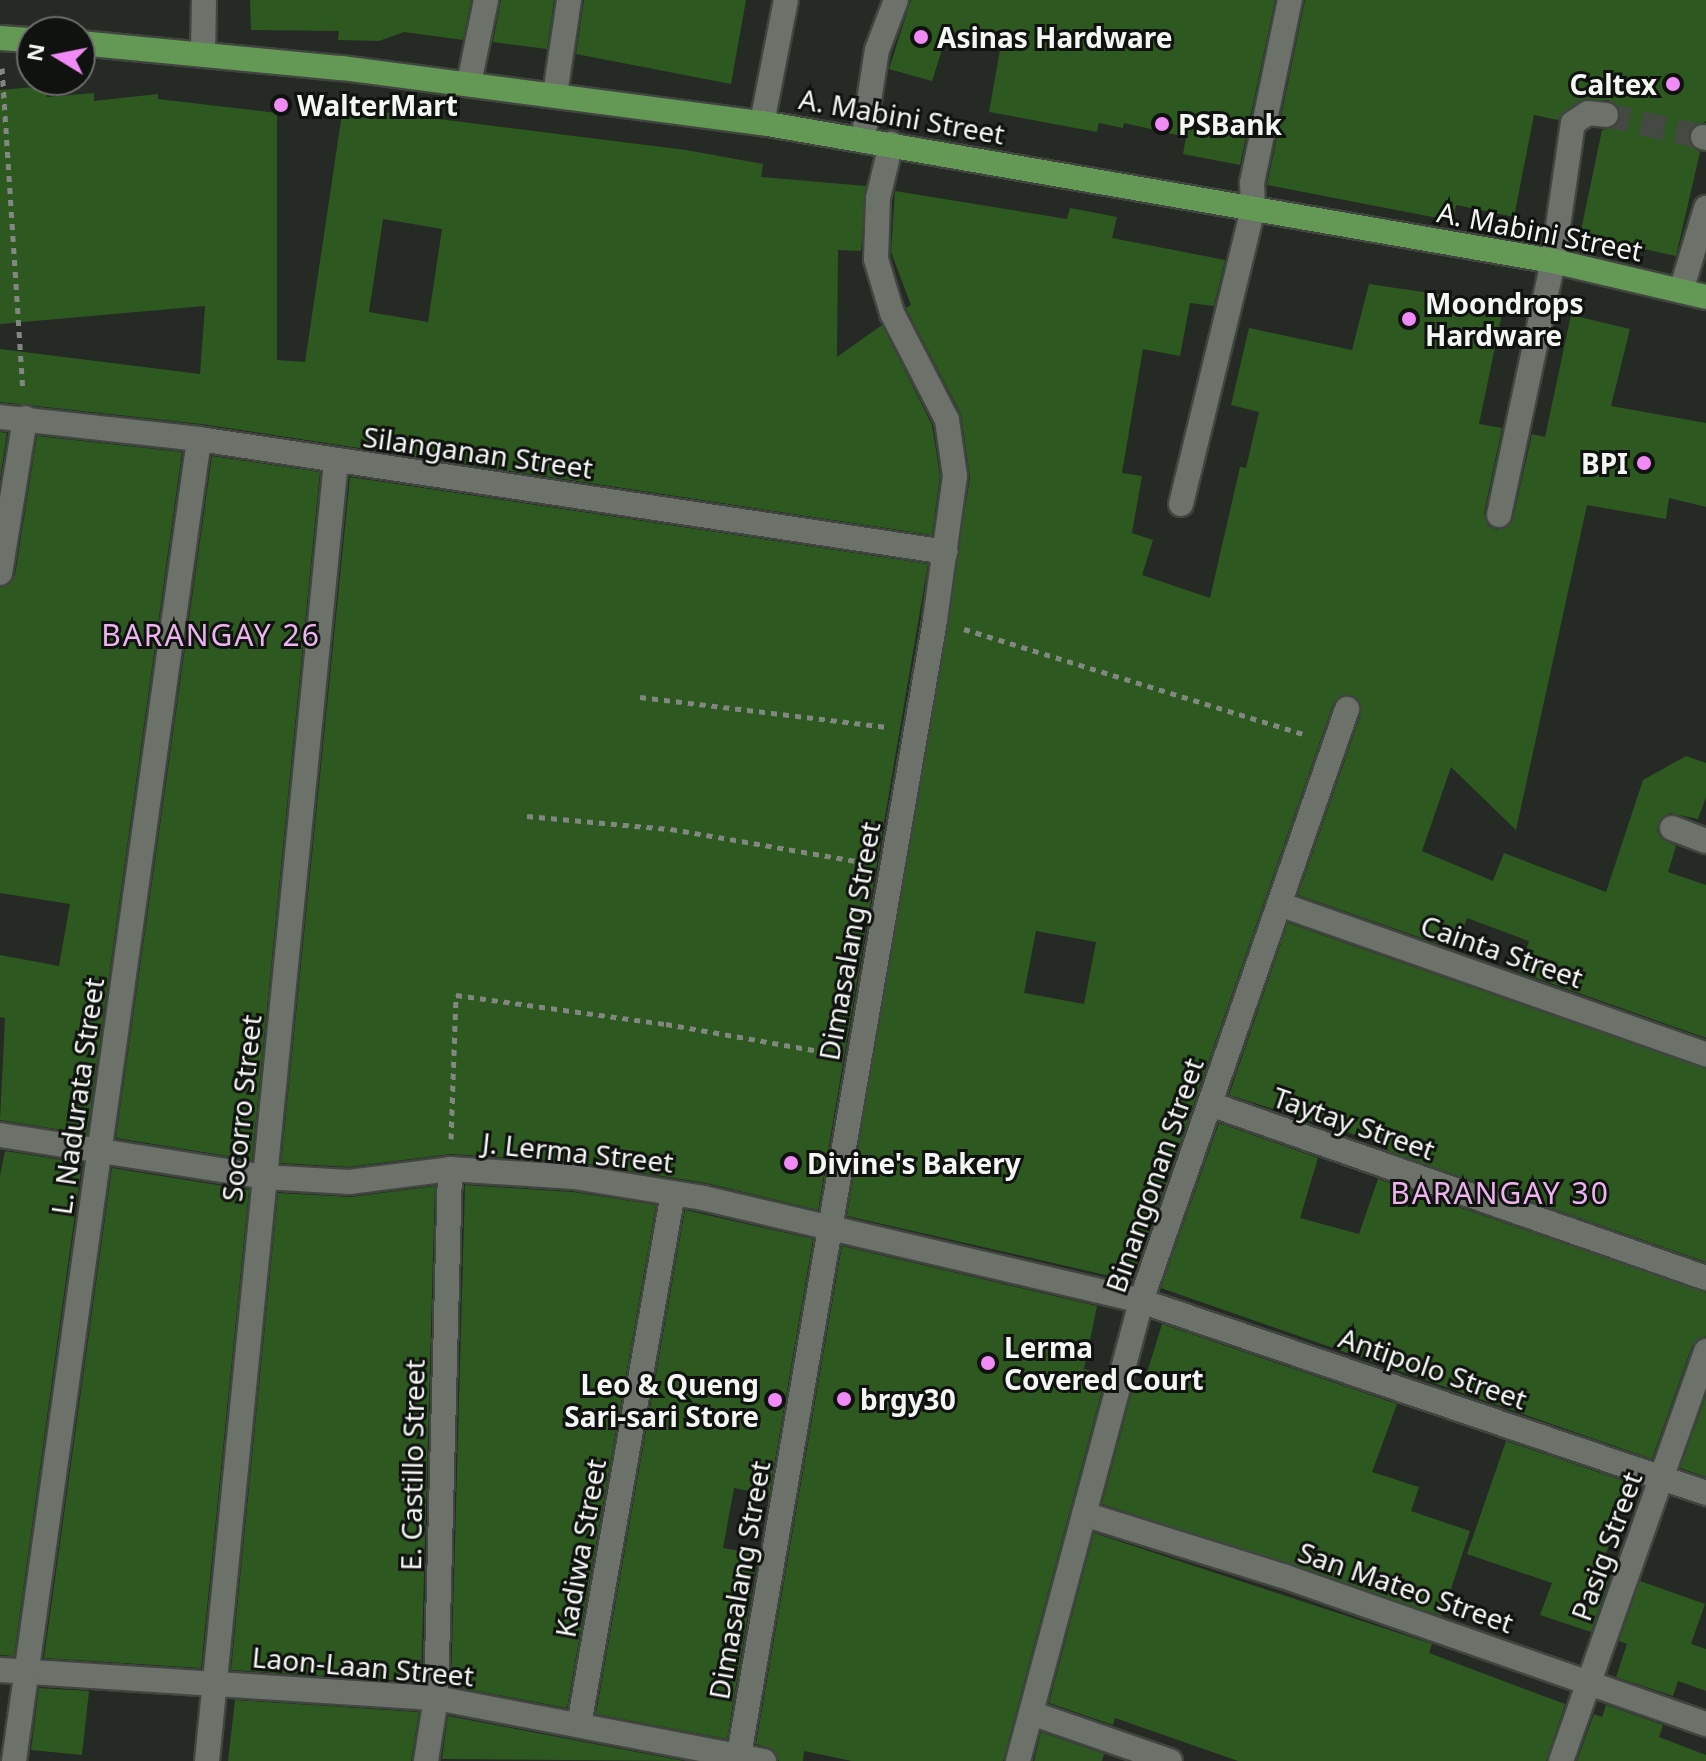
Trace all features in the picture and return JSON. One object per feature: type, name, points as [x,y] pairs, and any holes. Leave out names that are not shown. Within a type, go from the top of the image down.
[{"type":"main road","name":"A. Mabini Street","points":[[96,44],[203,52],[469,83],[762,123],[1553,261],[1706,297]]},
{"type":"street","points":[[203,52],[204,0]]},
{"type":"street","points":[[469,83],[486,0]]},
{"type":"street","points":[[555,94],[569,0]]},
{"type":"street","points":[[762,123],[786,0]]},
{"type":"street","points":[[863,139],[877,50],[896,0]]},
{"type":"street","points":[[1181,504],[1253,209],[1252,183],[1290,0]]},
{"type":"street","points":[[1499,515],[1553,261],[1573,123],[1579,115],[1606,115]]},
{"type":"street","name":"Dimasalang Street","points":[[739,1758],[935,620],[955,476],[947,420],[892,313],[876,259],[878,198],[891,144]]},
{"type":"street","points":[[1681,291],[1706,208]]},
{"type":"street","name":"Silanganan Street","points":[[0,417],[199,439],[946,552]]},
{"type":"street","points":[[0,573],[25,418]]},
{"type":"street","name":"L. Nadurata Street","points":[[14,1761],[199,439]]},
{"type":"street","name":"Socorro Street","points":[[207,1761],[336,461]]},
{"type":"street","name":"Binangonan Street","points":[[1018,1761],[1141,1301],[1347,709]]},
{"type":"street","points":[[1672,828],[1706,841]]},
{"type":"street","name":"Cainta Street","points":[[1279,904],[1706,1054]]},
{"type":"street","name":"Taytay Street","points":[[1210,1104],[1706,1278]]},
{"type":"street","name":"J. Lerma Street","points":[[0,1135],[264,1177],[349,1182],[450,1161],[575,1177],[673,1193],[830,1227],[1141,1301]]},
{"type":"street","name":"E. Castillo Street","points":[[426,1761],[436,1698],[450,1161]]},
{"type":"street","name":"Kadiwa Street","points":[[579,1725],[673,1193]]},
{"type":"street","name":"Antipolo Street","points":[[1141,1301],[1706,1493]]},
{"type":"street","name":"Pasig Street","points":[[1561,1761],[1664,1477],[1706,1351]]},
{"type":"street","name":"San Mateo Street","points":[[1084,1514],[1283,1576],[1706,1724]]},
{"type":"street","name":"Laon-Laan Street","points":[[0,1670],[436,1698],[764,1761]]},
{"type":"street","points":[[1031,1713],[1170,1761]]},
{"type":"path","points":[[0,38],[25,418]]},
{"type":"path","points":[[935,620],[1334,744]]},
{"type":"path","points":[[640,697],[900,729]]},
{"type":"path","points":[[527,816],[671,829],[873,863]]},
{"type":"path","points":[[450,1161],[456,995],[666,1024],[831,1053]]},
{"type":"building","points":[[250,0],[471,0],[463,40],[404,32],[379,41],[338,40],[339,31],[251,30]]},
{"type":"building","points":[[501,0],[554,0],[547,49],[493,42]]},
{"type":"building","points":[[584,0],[746,0],[731,84],[576,54]]},
{"type":"building","points":[[911,0],[1275,0],[1240,165],[1183,154],[1186,137],[1124,123],[1123,128],[1099,123],[1097,132],[989,112],[1000,50],[945,40],[932,81],[889,69]]},
{"type":"building","points":[[1305,0],[1706,0],[1706,121],[1689,133],[1691,146],[1700,152],[1676,256],[1580,235],[1602,130],[1613,128],[1621,117],[1619,108],[1608,100],[1581,100],[1558,120],[1534,115],[1514,217],[1456,205],[1453,221],[1267,185]]},
{"type":"building","points":[[16,89],[16,96],[94,96],[94,101],[158,94],[158,99],[277,113],[277,360],[305,362],[343,107],[686,150],[763,164],[761,177],[866,186],[861,251],[838,250],[837,357],[882,325],[932,425],[940,476],[932,535],[201,424],[0,402],[0,349],[200,374],[205,306],[0,324],[0,90]],"holes":[[[383,219],[442,229],[428,322],[369,312]]]},
{"type":"building","points":[[895,191],[1067,219],[1070,208],[1117,217],[1112,238],[1225,260],[1214,306],[1190,303],[1180,356],[1143,349],[1122,473],[1142,476],[1132,533],[1153,540],[1142,575],[1210,598],[1240,467],[1246,468],[1259,412],[1231,405],[1249,328],[1352,350],[1369,284],[1504,304],[1479,424],[1502,428],[1484,513],[1488,526],[1497,530],[1513,519],[1532,434],[1545,437],[1571,315],[1630,329],[1611,406],[1706,423],[1706,507],[1669,498],[1666,519],[1587,505],[1516,830],[1451,767],[1422,851],[1493,881],[1504,853],[1606,892],[1643,780],[1686,756],[1706,763],[1706,797],[1698,819],[1669,813],[1657,830],[1661,838],[1676,846],[1668,872],[1706,885],[1706,1038],[1519,972],[1529,941],[1467,918],[1456,950],[1298,895],[1361,714],[1358,699],[1343,695],[1333,704],[1132,1281],[847,1216],[970,478],[961,414],[906,308],[911,305],[891,252]],"holes":[[[1036,931],[1096,942],[1084,1004],[1024,993]]]},
{"type":"building","points":[[0,432],[7,433],[0,479]]},
{"type":"building","points":[[37,436],[182,452],[87,1134],[0,1120],[5,1018],[0,1017],[0,955],[59,966],[70,904],[0,893],[0,588],[15,575]]},
{"type":"building","points":[[212,456],[320,472],[252,1160],[116,1138]]},
{"type":"building","points":[[350,477],[928,564],[818,1210],[706,1183],[576,1162],[451,1154],[348,1167],[281,1163]]},
{"type":"building","points":[[1288,923],[1706,1069],[1706,1262],[1388,1151],[1387,1145],[1229,1095]]},
{"type":"building","points":[[1219,1123],[1318,1158],[1300,1218],[1359,1234],[1378,1179],[1706,1293],[1706,1336],[1692,1346],[1652,1459],[1161,1288]]},
{"type":"building","points":[[5,1151],[82,1163],[14,1656],[0,1655],[0,1176]]},
{"type":"building","points":[[112,1168],[249,1190],[201,1668],[44,1658]]},
{"type":"building","points":[[465,1185],[573,1192],[656,1205],[567,1708],[451,1686]]},
{"type":"building","points":[[435,1186],[421,1682],[231,1670],[278,1193],[351,1197]]},
{"type":"building","points":[[685,1210],[813,1239],[769,1495],[734,1488],[723,1548],[758,1554],[727,1739],[596,1714]]},
{"type":"building","points":[[842,1246],[1097,1306],[1084,1369],[1106,1375],[1003,1761],[852,1761],[804,1751],[803,1761],[779,1761],[773,1749],[756,1744]]},
{"type":"building","points":[[1162,1324],[1397,1404],[1372,1472],[1419,1487],[1411,1511],[1470,1531],[1442,1616],[1102,1504],[1134,1384],[1143,1386]]},
{"type":"building","points":[[1706,1396],[1706,1477],[1680,1468]]},
{"type":"building","points":[[1506,1441],[1630,1483],[1601,1568],[1612,1572],[1591,1632],[1540,1615],[1552,1583],[1467,1554]]},
{"type":"building","points":[[1094,1533],[1432,1644],[1429,1653],[1565,1704],[1546,1761],[1238,1761],[1115,1718],[1113,1725],[1049,1703]]},
{"type":"building","points":[[1640,1581],[1705,1604],[1691,1644],[1706,1649],[1706,1691],[1678,1681],[1673,1696],[1616,1677],[1627,1644],[1619,1641]]},
{"type":"building","points":[[39,1688],[89,1691],[82,1755],[31,1750]]},
{"type":"building","points":[[235,1700],[419,1712],[411,1761],[228,1761]]},
{"type":"building","points":[[1606,1705],[1663,1725],[1659,1737],[1706,1755],[1706,1761],[1577,1761],[1594,1714],[1602,1717]]},
{"type":"building","points":[[448,1716],[684,1761],[442,1759]]},
{"type":"building","points":[[1041,1732],[1104,1754],[1102,1761],[1034,1761]]},
{"type":"tunnel","points":[[1606,115],[1703,137]]},
{"type":"place","name":"Asinas Hardware","points":[[921,37]]},
{"type":"place","name":"Caltex","points":[[1673,84]]},
{"type":"place","name":"WalterMart","points":[[281,105]]},
{"type":"place","name":"PSBank","points":[[1162,124]]},
{"type":"place","name":"Moondrops Hardware","points":[[1409,319]]},
{"type":"place","name":"BPI","points":[[1644,463]]},
{"type":"place","name":"Divine's Bakery","points":[[791,1163]]},
{"type":"place","name":"Lerma Covered Court","points":[[988,1363]]},
{"type":"place","name":"brgy30","points":[[844,1399]]},
{"type":"place","name":"Leo & Queng Sari-sari Store","points":[[775,1400]]},
{"type":"district","name":"BARANGAY 26","points":[[211,635]]},
{"type":"district","name":"BARANGAY 30","points":[[1500,1193]]}]
